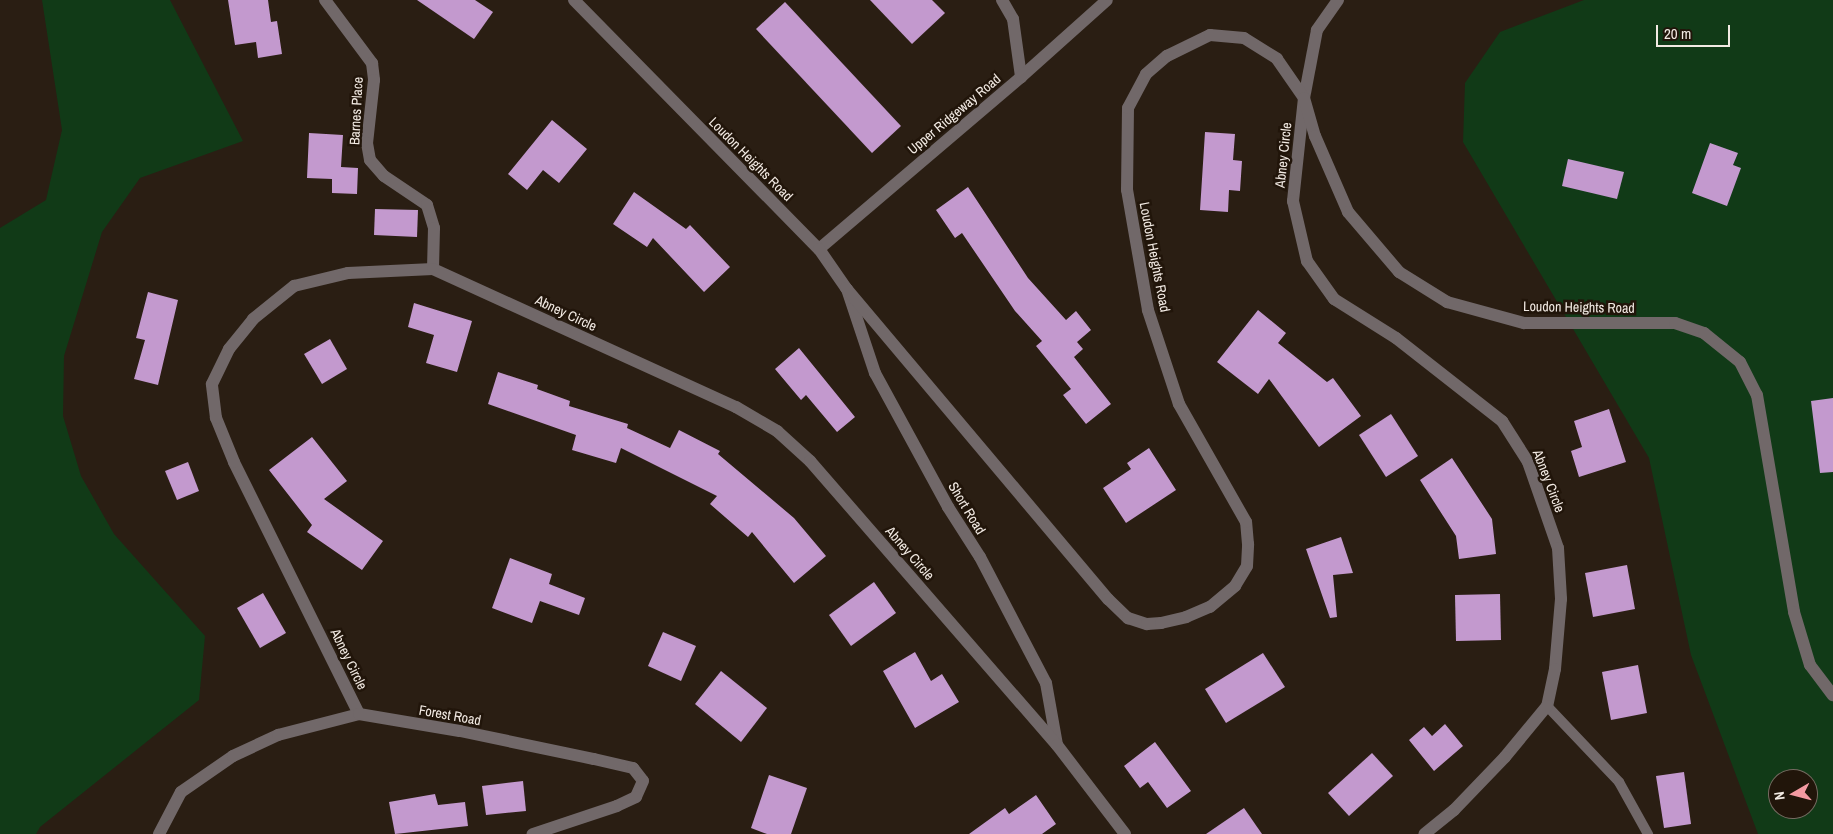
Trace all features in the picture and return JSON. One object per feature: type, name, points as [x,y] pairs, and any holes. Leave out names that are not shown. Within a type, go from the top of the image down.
[{"type":"street","name":"Barnes Place","points":[[325,0],[372,63],[374,80],[367,142],[370,160],[384,176],[427,205],[434,228],[432,269]]},
{"type":"street","name":"Loudon Heights Road","points":[[574,0],[819,249],[846,288],[1108,599],[1128,618],[1146,624],[1161,623],[1186,617],[1210,607],[1235,586],[1247,566],[1246,522],[1179,404],[1148,310],[1127,190],[1128,108],[1146,74],[1167,56],[1210,35],[1244,38],[1277,59],[1304,98],[1315,136],[1348,212],[1399,272],[1447,302],[1524,323],[1675,323],[1704,333],[1740,362],[1756,395],[1794,612],[1810,664],[1833,695]]},
{"type":"street","points":[[1002,0],[1013,19],[1021,77]]},
{"type":"street","name":"Upper Ridgeway Road","points":[[819,249],[1021,77],[1107,0]]},
{"type":"street","name":"Abney Circle","points":[[1338,0],[1317,30],[1304,98],[1293,202],[1307,261],[1334,300],[1396,338],[1502,421],[1528,462],[1558,548],[1561,599],[1555,669],[1547,706],[1505,757],[1454,810],[1424,834]]},
{"type":"street","name":"Abney Circle","points":[[359,714],[234,462],[216,418],[212,384],[229,349],[253,319],[294,286],[348,273],[432,269],[736,407],[777,431],[810,461],[1057,745],[1125,834]]},
{"type":"street","name":"Short Road","points":[[846,288],[875,373],[948,507],[980,557],[1046,683],[1057,745]]},
{"type":"street","name":"Forest Road","points":[[158,834],[182,792],[234,756],[278,735],[359,714],[460,731],[633,768],[643,781],[636,797],[617,806],[533,834]]},
{"type":"lane","points":[[1547,706],[1619,782],[1648,834]]},
{"type":"green space","points":[[42,0],[170,0],[243,141],[140,178],[102,232],[64,356],[63,416],[81,476],[114,534],[205,636],[199,700],[40,827],[36,834],[0,834],[0,228],[46,200],[62,130]]},
{"type":"green space","points":[[1584,0],[1833,0],[1833,834],[1758,834],[1691,655],[1649,458],[1463,142],[1465,83],[1500,32]]},
{"type":"building","points":[[228,0],[268,0],[271,22],[277,21],[282,54],[258,58],[256,42],[235,45]]},
{"type":"building","points":[[417,0],[475,0],[493,12],[474,39]]},
{"type":"building","points":[[870,0],[932,0],[945,13],[912,44]]},
{"type":"building","points":[[785,2],[901,126],[872,153],[756,29]]},
{"type":"building","points":[[552,120],[587,149],[559,183],[543,170],[527,190],[508,174]]},
{"type":"building","points":[[1205,132],[1235,134],[1233,160],[1242,161],[1240,191],[1229,190],[1228,212],[1200,210]]},
{"type":"building","points":[[309,133],[343,135],[341,167],[358,168],[357,194],[332,193],[332,179],[307,178]]},
{"type":"building","points":[[1710,143],[1738,153],[1733,165],[1741,168],[1727,206],[1692,193]]},
{"type":"building","points":[[1568,159],[1624,172],[1617,199],[1562,186]]},
{"type":"building","points":[[968,187],[1028,278],[1066,320],[1076,311],[1091,330],[1077,342],[1083,349],[1074,357],[1111,404],[1086,424],[1063,395],[1071,389],[1036,346],[1042,341],[1015,311],[962,233],[955,238],[936,210]]},
{"type":"building","points":[[634,192],[686,229],[690,225],[730,267],[704,292],[653,238],[647,247],[613,224]]},
{"type":"building","points":[[375,209],[418,210],[417,237],[374,235]]},
{"type":"building","points":[[148,292],[178,300],[158,385],[134,379],[145,340],[136,338]]},
{"type":"building","points":[[414,303],[472,321],[457,372],[426,363],[434,335],[408,327]]},
{"type":"building","points":[[1258,310],[1286,333],[1278,343],[1327,382],[1333,378],[1361,416],[1319,447],[1269,379],[1258,394],[1217,362]]},
{"type":"building","points":[[330,339],[347,369],[322,384],[304,354]]},
{"type":"building","points":[[799,348],[855,417],[837,432],[806,395],[801,400],[775,369]]},
{"type":"building","points":[[498,372],[538,385],[537,389],[570,401],[569,406],[628,424],[627,428],[670,448],[679,430],[720,451],[718,454],[794,518],[826,556],[794,583],[752,532],[748,537],[710,504],[717,496],[621,448],[616,463],[572,450],[576,435],[488,404]]},
{"type":"building","points":[[1833,398],[1833,472],[1820,473],[1811,401]]},
{"type":"building","points":[[1609,409],[1626,462],[1579,477],[1571,451],[1582,447],[1574,421]]},
{"type":"building","points":[[1391,414],[1418,456],[1386,477],[1359,435]]},
{"type":"building","points":[[312,437],[347,481],[324,499],[383,541],[362,570],[307,532],[312,525],[269,470]]},
{"type":"building","points":[[1149,448],[1176,490],[1126,523],[1103,488],[1131,469],[1127,463]]},
{"type":"building","points":[[1452,458],[1492,519],[1496,554],[1459,559],[1456,536],[1420,480]]},
{"type":"building","points":[[188,462],[199,491],[177,500],[165,471]]},
{"type":"building","points":[[1341,537],[1353,573],[1333,575],[1337,617],[1330,618],[1306,549]]},
{"type":"building","points":[[510,558],[552,574],[549,584],[585,598],[579,615],[540,601],[532,623],[492,608]]},
{"type":"building","points":[[1627,565],[1635,609],[1593,617],[1585,573]]},
{"type":"building","points":[[874,582],[896,613],[851,646],[829,615]]},
{"type":"building","points":[[263,593],[286,633],[260,648],[237,608]]},
{"type":"building","points":[[1500,594],[1501,640],[1456,641],[1455,595]]},
{"type":"building","points":[[663,632],[696,646],[681,681],[648,666]]},
{"type":"building","points":[[915,652],[931,681],[942,674],[959,702],[915,728],[883,671]]},
{"type":"building","points":[[1263,653],[1285,687],[1226,723],[1205,689]]},
{"type":"building","points":[[1638,665],[1647,713],[1611,720],[1602,672]]},
{"type":"building","points":[[721,671],[767,708],[741,742],[695,704]]},
{"type":"building","points":[[1445,724],[1463,746],[1434,771],[1409,740],[1424,727],[1432,736]]},
{"type":"building","points":[[1155,742],[1191,791],[1167,808],[1148,782],[1140,788],[1124,766]]},
{"type":"building","points":[[1372,753],[1393,776],[1349,816],[1328,793]]},
{"type":"building","points":[[1684,772],[1691,824],[1664,828],[1656,776]]},
{"type":"building","points":[[769,775],[807,788],[791,834],[767,834],[751,828]]},
{"type":"building","points":[[523,781],[526,811],[486,815],[482,786]]},
{"type":"building","points":[[435,794],[438,805],[465,802],[468,826],[395,834],[389,802]]},
{"type":"building","points":[[1036,795],[1056,824],[1042,834],[969,834],[1005,808],[1009,814]]},
{"type":"building","points":[[1244,808],[1262,834],[1206,834]]}]
